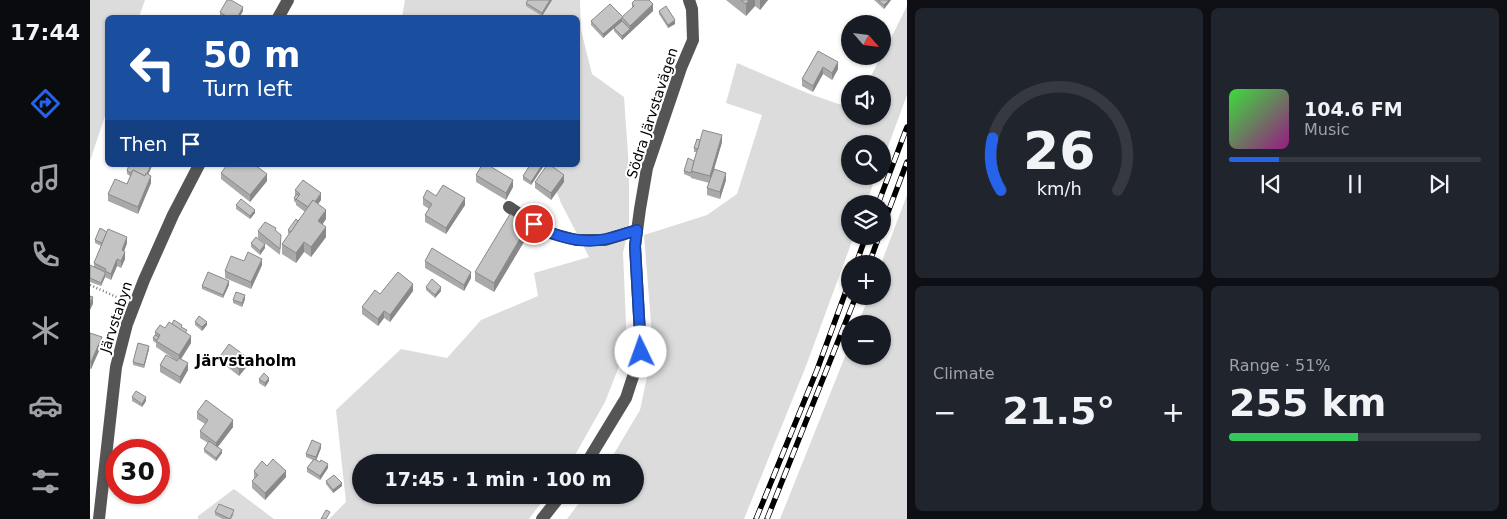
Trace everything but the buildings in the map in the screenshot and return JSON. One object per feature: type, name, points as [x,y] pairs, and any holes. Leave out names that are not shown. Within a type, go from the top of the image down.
[{"type":"street","points":[[280,15],[288,0]]},
{"type":"street","name":"Södra Järvstavägen","points":[[593,454],[626,398],[641,352],[635,246],[637,230],[647,168],[681,68],[693,40],[692,8],[688,0]]},
{"type":"street","name":"Järvstabyn","points":[[99,519],[116,367],[127,324],[173,215],[198,167]]},
{"type":"street","points":[[509,207],[546,232],[576,240],[605,240],[637,230]]},
{"type":"street","points":[[542,519],[554,504]]},
{"type":"path","points":[[90,285],[134,305]]},
{"type":"shaded area","points":[[90,0],[145,0],[140,15],[105,15],[105,116],[90,161]]},
{"type":"shaded area","points":[[405,0],[580,0],[581,30],[592,74],[624,97],[629,169],[629,227],[623,253],[627,346],[605,402],[576,454],[352,454],[352,504],[540,504],[529,519],[329,519],[346,502],[336,410],[401,349],[447,358],[481,320],[538,296],[534,273],[589,257],[561,203],[547,167],[580,167],[580,15],[402,15]]},
{"type":"shaded area","points":[[907,6],[907,95],[891,138],[891,135],[841,135],[841,185],[873,185],[869,195],[841,195],[841,245],[851,245],[847,255],[841,255],[841,271],[806,366],[744,519],[567,519],[578,504],[644,504],[644,454],[614,454],[640,410],[653,348],[644,235],[707,215],[737,194],[762,115],[726,103],[737,63],[807,93],[841,105],[841,125],[891,125],[891,75],[872,75],[876,65],[891,65],[891,38]]},
{"type":"shaded area","points":[[907,195],[907,519],[780,519],[842,365],[891,365],[891,315],[862,315],[865,305],[891,305],[891,255],[884,255],[888,245],[891,245],[891,237]]},
{"type":"shaded area","points":[[234,489],[274,519],[198,519],[198,516]]},
{"type":"railway","points":[[881,195],[907,127]]},
{"type":"railway","points":[[891,204],[907,162]]},
{"type":"railway","points":[[859,255],[863,245]]},
{"type":"railway","points":[[872,255],[876,245]]},
{"type":"railway","points":[[756,519],[817,370],[841,305]]},
{"type":"railway","points":[[767,519],[852,305]]},
{"type":"district","name":"Järvstaholm","points":[[246,361]]},
{"type":"route","points":[[534,224],[546,232],[576,240],[605,240],[637,230],[635,246],[641,352]]}]
